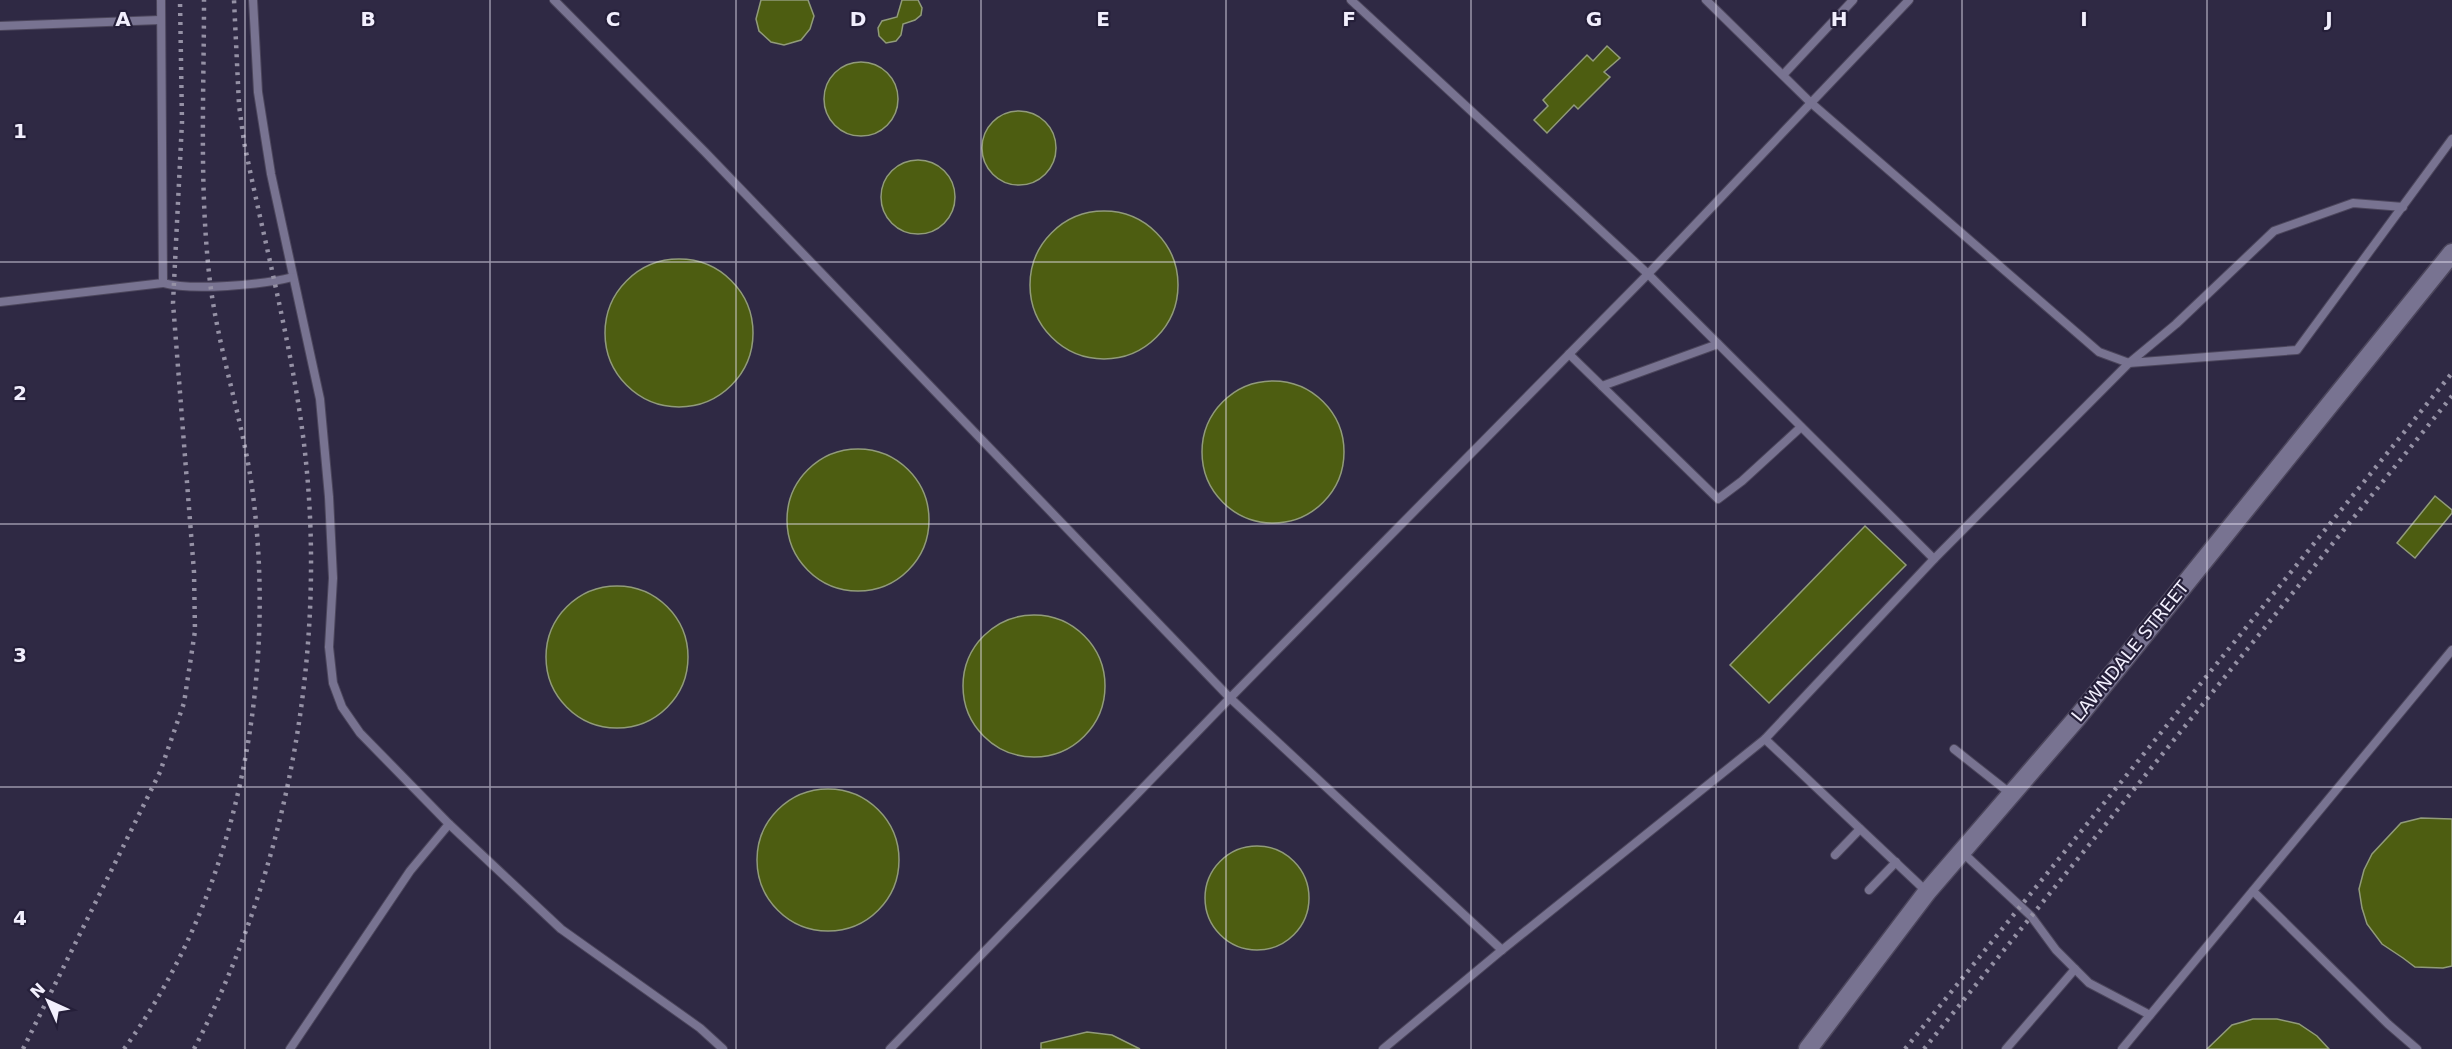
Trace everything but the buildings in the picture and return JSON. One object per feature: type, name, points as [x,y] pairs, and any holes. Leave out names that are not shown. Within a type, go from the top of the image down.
[{"type":"main road","name":"LAWNDALE STREET","points":[[1808,1049],[1927,892],[2084,709],[2452,253]]},
{"type":"lane","points":[[161,0],[163,283]]},
{"type":"lane","points":[[253,0],[258,92],[271,174],[320,399],[333,578],[329,647],[333,683],[342,707],[360,733],[449,824],[561,929],[700,1028],[723,1049]]},
{"type":"lane","points":[[554,0],[705,152],[1230,698],[1502,950]]},
{"type":"lane","points":[[1351,0],[1648,274],[1934,559]]},
{"type":"lane","points":[[1706,0],[1810,102],[2099,352],[2129,363],[2297,350],[2452,139]]},
{"type":"lane","points":[[1783,75],[1853,0]]},
{"type":"lane","points":[[890,1049],[1230,698],[1648,274],[1909,0]]},
{"type":"lane","points":[[0,26],[160,20]]},
{"type":"lane","points":[[1383,1049],[1502,950],[1765,739],[1934,559],[2129,363],[2176,324],[2274,231],[2353,203],[2403,207]]},
{"type":"lane","points":[[1,304],[163,283],[174,286],[210,285],[274,282],[293,277]]},
{"type":"lane","points":[[1602,386],[1718,344]]},
{"type":"lane","points":[[1569,354],[1718,499],[1801,427]]},
{"type":"lane","points":[[2122,1049],[2452,650]]},
{"type":"lane","points":[[1765,739],[1927,892]]},
{"type":"lane","points":[[1954,749],[2011,794]]},
{"type":"lane","points":[[290,1049],[410,871],[449,824]]},
{"type":"lane","points":[[1835,855],[1860,829]]},
{"type":"lane","points":[[1962,852],[2031,916],[2056,950],[2089,984],[2151,1015]]},
{"type":"lane","points":[[1869,890],[1896,862]]},
{"type":"lane","points":[[2253,891],[2388,1024],[2417,1049]]},
{"type":"lane","points":[[2006,1049],[2075,969]]},
{"type":"railway","points":[[23,1049],[160,772],[184,703],[195,631],[194,572],[173,303],[182,122],[180,0]]},
{"type":"railway","points":[[124,1049],[163,989],[195,924],[221,856],[240,785],[253,712],[259,639],[259,566],[253,495],[244,441],[225,362],[210,282],[204,212],[204,0]]},
{"type":"railway","points":[[194,1049],[229,975],[257,898],[280,818],[297,737],[307,654],[311,571],[308,489],[299,408],[244,142],[239,105],[234,0]]},
{"type":"railway","points":[[1905,1049],[2452,373]]},
{"type":"railway","points":[[1924,1049],[2452,396]]}]
